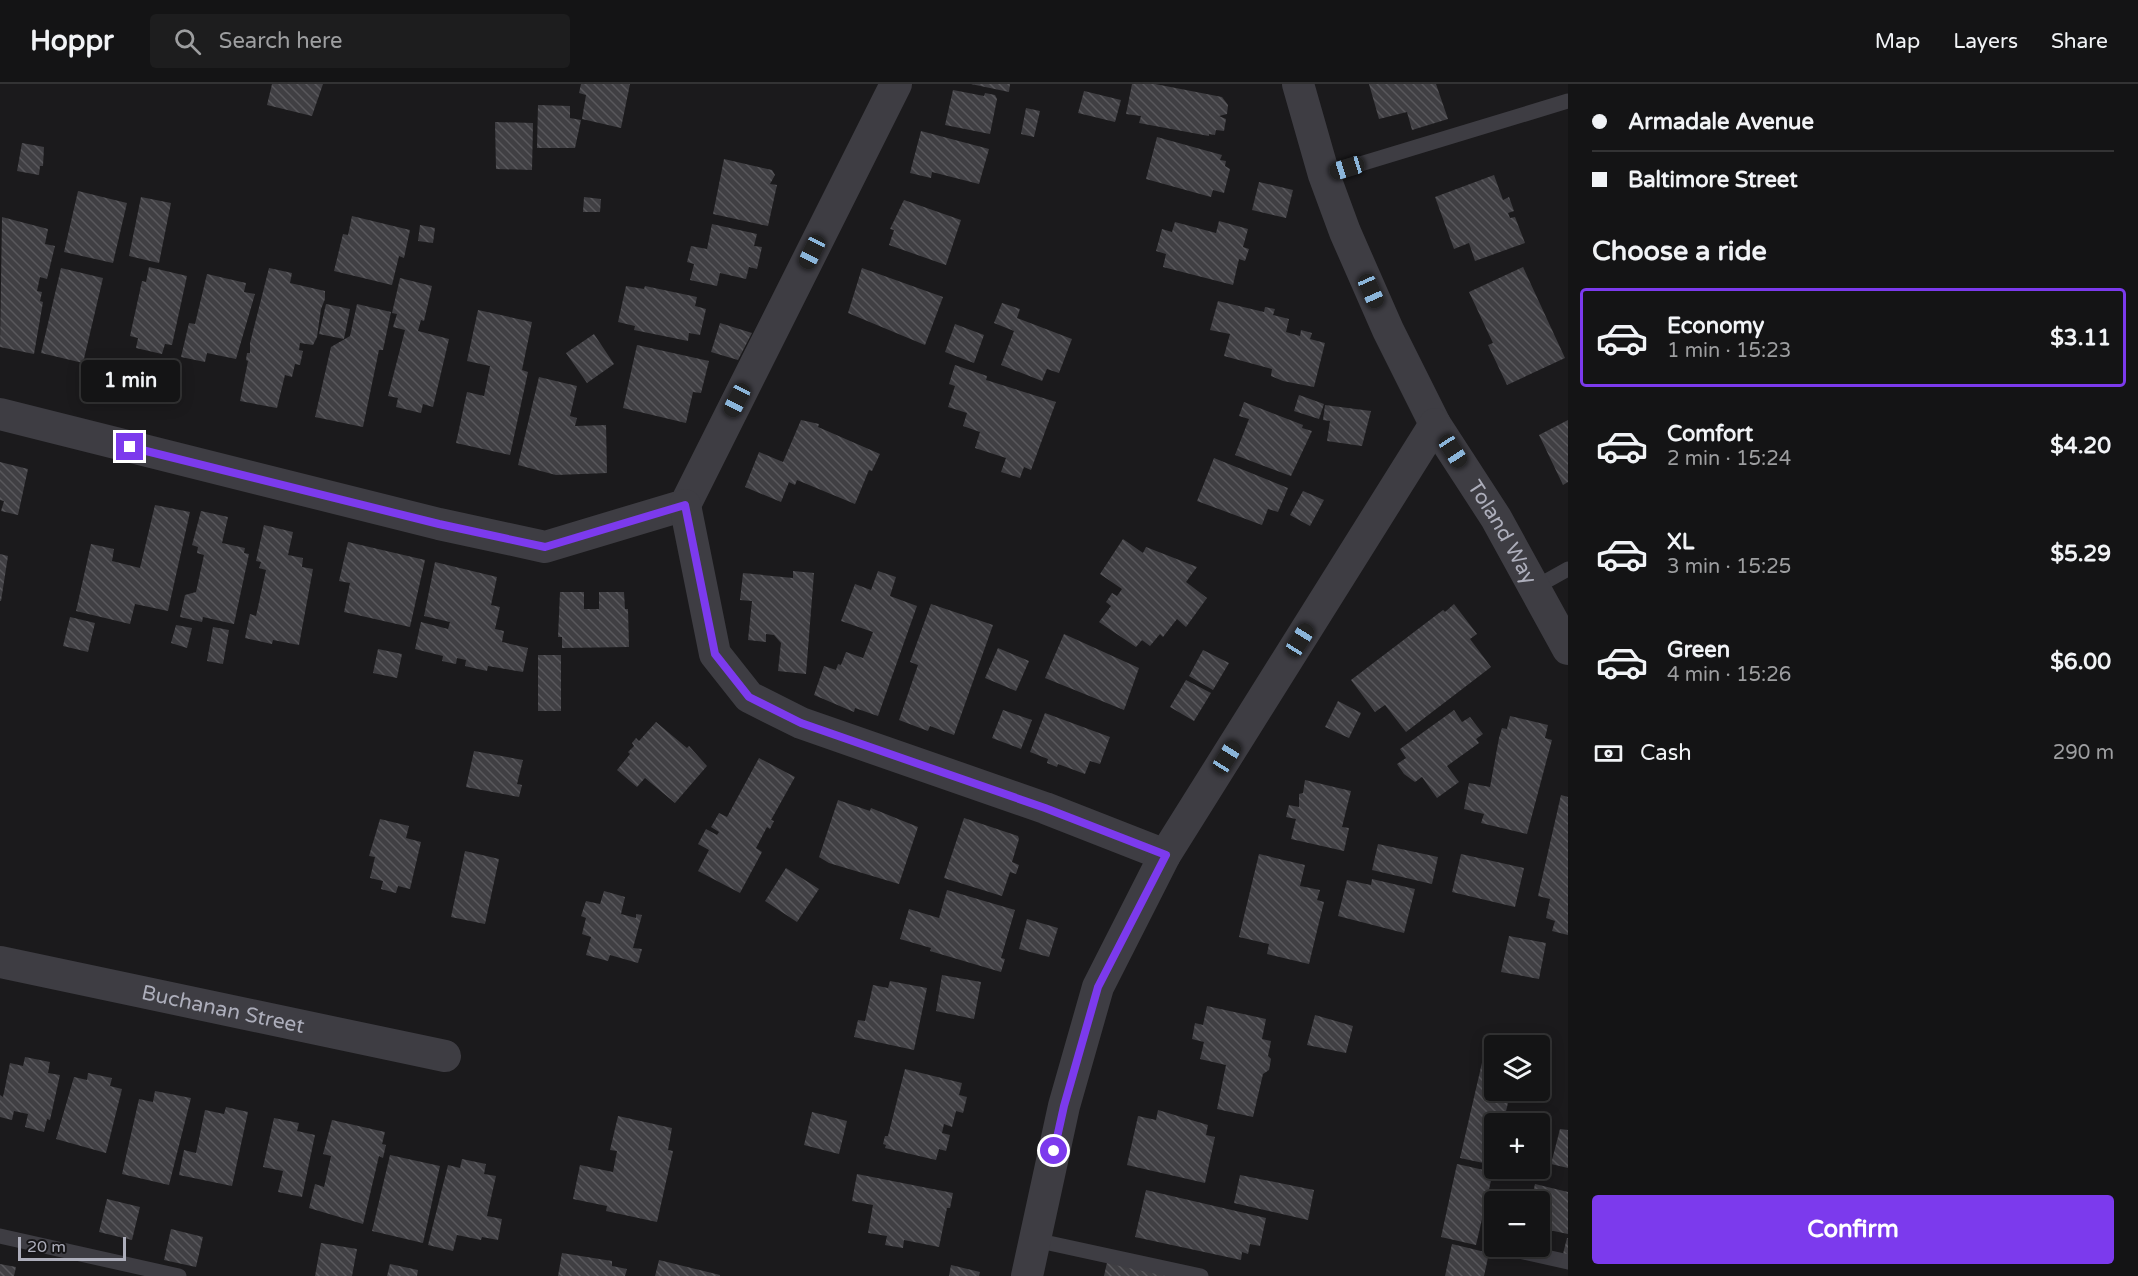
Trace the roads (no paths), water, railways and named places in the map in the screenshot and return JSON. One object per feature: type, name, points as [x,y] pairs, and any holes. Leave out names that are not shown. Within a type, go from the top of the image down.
[{"type":"street","points":[[896,84],[685,505],[715,654],[749,697],[801,723],[1045,808],[1166,855]]},
{"type":"street","name":"Toland Way","points":[[1298,84],[1324,175],[1388,330],[1436,424],[1496,518],[1534,588],[1560,615],[1568,649]]},
{"type":"street","points":[[0,414],[439,524],[545,547],[685,505]]},
{"type":"street","points":[[1027,1276],[1064,1106],[1098,987],[1166,855],[1436,424]]},
{"type":"street","name":"Buchanan Street","points":[[0,962],[445,1056]]},
{"type":"lane","points":[[1324,175],[1568,101]]},
{"type":"lane","points":[[1534,588],[1568,569]]},
{"type":"lane","points":[[0,1236],[179,1276]]},
{"type":"lane","points":[[1035,1240],[1201,1276]]},
{"type":"lane","points":[[1546,1257],[1568,1262]]}]
